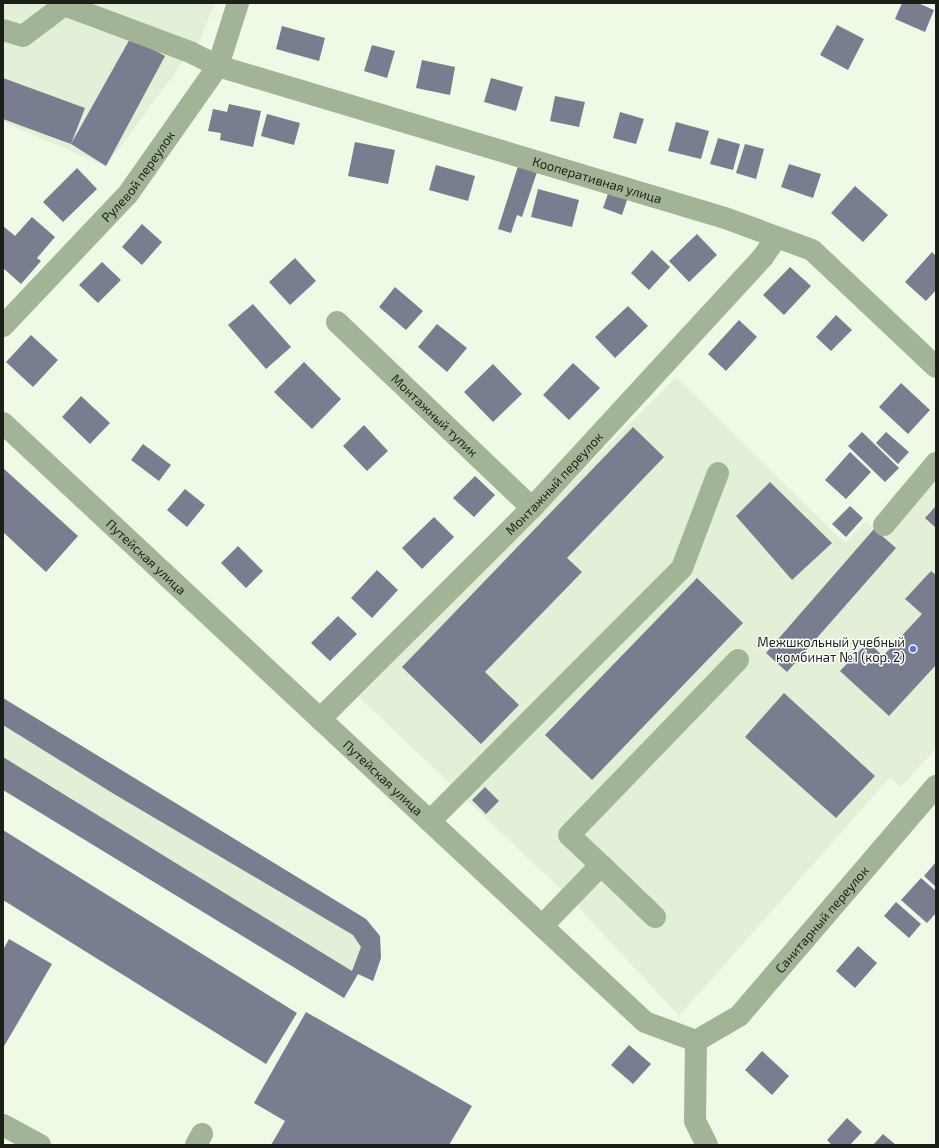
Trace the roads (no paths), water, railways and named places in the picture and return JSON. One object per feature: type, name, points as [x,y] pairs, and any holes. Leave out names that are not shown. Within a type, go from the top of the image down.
[{"type":"street","name":"Рулевой переулок","points":[[3,326],[128,194],[218,66],[238,3]]},
{"type":"street","name":"Кооперативная улица","points":[[3,30],[23,36],[64,6],[190,52],[218,66],[726,218],[776,238],[812,250],[936,366]]},
{"type":"street","name":"Монтажный переулок","points":[[320,719],[532,508],[763,256],[776,238]]},
{"type":"street","name":"Монтажный тупик","points":[[337,322],[532,508]]},
{"type":"street","name":"Путейская улица","points":[[3,423],[645,1022],[696,1041]]},
{"type":"street","points":[[884,525],[936,463]]},
{"type":"street","points":[[430,821],[682,568],[718,473]]},
{"type":"street","points":[[655,917],[569,835],[738,660]]},
{"type":"street","name":"Санитарный переулок","points":[[696,1041],[738,1016],[936,786]]},
{"type":"street","points":[[542,926],[601,865]]},
{"type":"street","points":[[687,1145],[695,1121],[696,1041]]},
{"type":"street","points":[[695,1121],[706,1145]]},
{"type":"street","points":[[3,1125],[40,1145]]},
{"type":"place","name":"Межшкольный учебный комбинат №1 (кор. 2)","points":[[913,649]]}]
